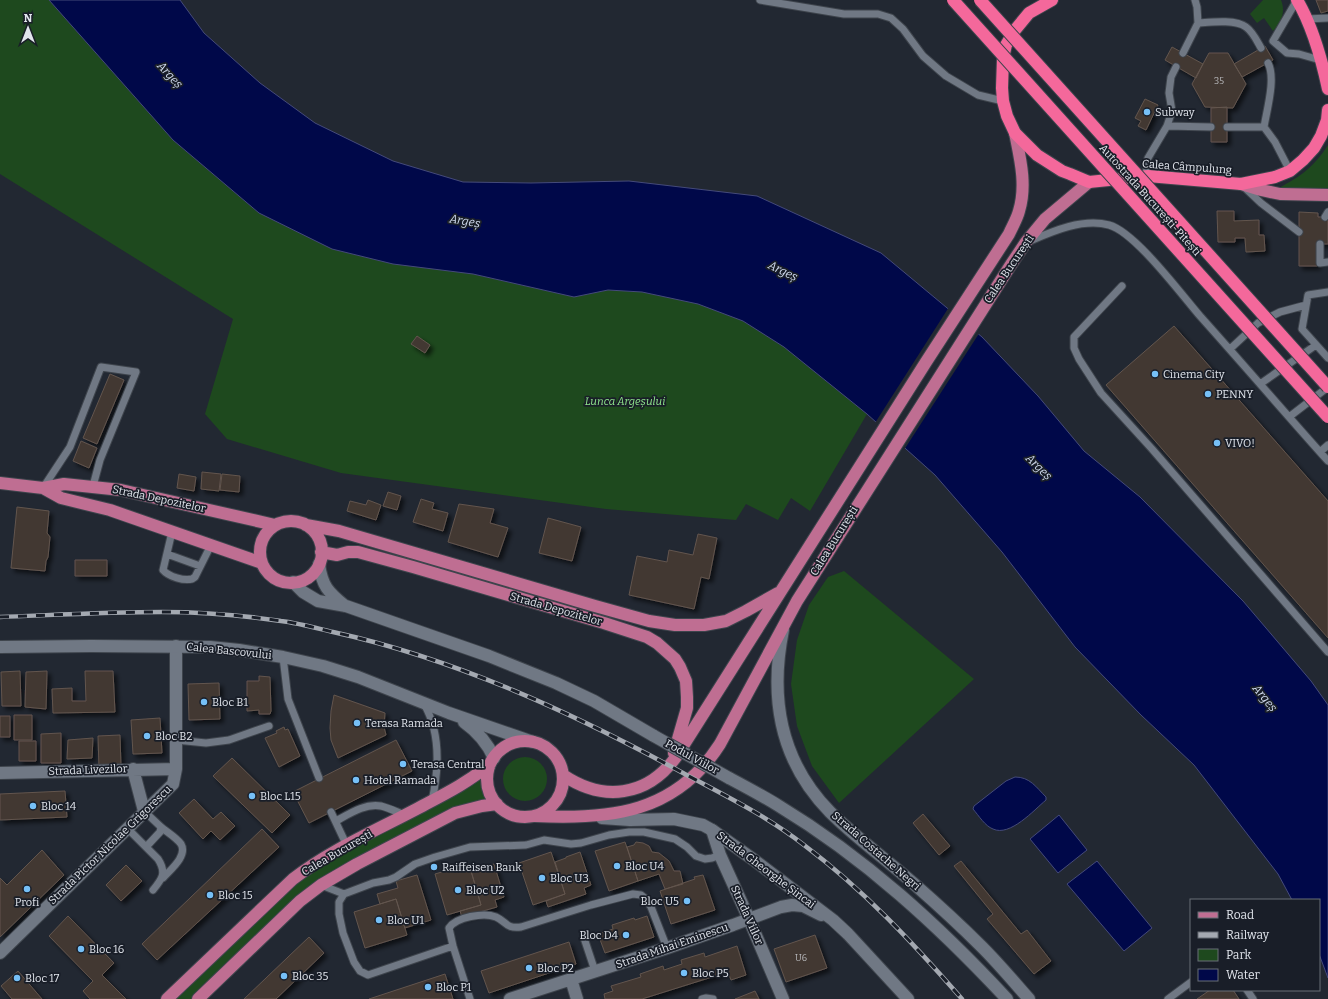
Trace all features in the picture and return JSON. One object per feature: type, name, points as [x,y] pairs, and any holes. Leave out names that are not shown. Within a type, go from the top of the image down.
[{"type":"highway","name":"Autostrada București-Pitești","points":[[953,0],[1328,417]]},
{"type":"highway","name":"Autostrada București-Pitești","points":[[980,0],[1328,387]]},
{"type":"highway","points":[[1029,13],[1033,0]]},
{"type":"highway","name":"Calea Câmpulung","points":[[1052,0],[1029,13],[1015,30],[1006,45],[1003,58],[1003,101],[1007,116],[1015,132],[1037,155],[1062,171],[1089,182],[1148,176],[1240,184],[1275,177],[1290,171]]},
{"type":"highway","points":[[1297,0],[1307,19],[1328,89]]},
{"type":"highway","points":[[1290,171],[1314,148],[1321,136],[1327,120],[1328,110]]},
{"type":"main road","name":"Calea București","points":[[563,775],[588,788],[613,792],[625,791],[640,787],[662,773],[670,765],[736,663],[779,592],[1009,234],[1019,212],[1023,182],[1015,132]]},
{"type":"main road","name":"Calea București","points":[[535,816],[571,818],[589,817],[649,805],[683,786],[711,758],[797,601],[1012,263],[1026,242],[1045,219],[1089,182]]},
{"type":"main road","points":[[1240,184],[1280,194],[1328,195]]},
{"type":"main road","name":"Strada Depozitelor","points":[[0,483],[43,488],[64,484],[92,486],[148,496],[275,525]]},
{"type":"main road","name":"Strada Depozitelor","points":[[43,488],[62,498],[110,510],[262,563]]},
{"type":"main road","points":[[282,522],[298,522],[306,525],[317,536],[320,544],[320,558],[314,571],[308,577],[293,582],[283,582],[274,578],[262,563],[260,554],[262,542],[268,531],[275,525],[282,522]]},
{"type":"main road","name":"Strada Depozitelor","points":[[306,525],[339,531],[649,621],[675,625],[704,625],[726,620],[746,611],[779,592]]},
{"type":"main road","name":"Strada Depozitelor","points":[[320,558],[348,552],[358,552],[604,622],[647,637],[657,643],[675,659],[683,674],[687,688],[687,708],[670,765]]},
{"type":"main road","points":[[518,742],[533,742],[546,747],[556,756],[562,768],[563,788],[557,800],[548,810],[535,816],[514,816],[497,804],[490,795],[487,777],[492,761],[498,752],[511,744],[518,742]]},
{"type":"main road","name":"Calea București","points":[[167,999],[293,879],[308,868],[468,782],[492,761]]},
{"type":"main road","name":"Calea București","points":[[198,999],[300,901],[321,885],[357,864],[455,813],[497,804]]},
{"type":"street","points":[[320,558],[321,577],[325,586],[331,594],[346,606]]},
{"type":"street","points":[[293,582],[303,592],[312,598],[326,603],[346,606]]},
{"type":"street","name":"Podul Viilor","points":[[346,606],[489,656],[556,683],[594,701],[729,778]]},
{"type":"street","name":"Strada Costache Negri","points":[[784,625],[777,671],[777,693],[780,719],[787,746],[800,772],[816,795],[830,811],[852,832],[947,913],[982,947],[1030,999]]},
{"type":"street","name":"Strada Pictor Nicolae Grigorescu","points":[[0,953],[173,784],[176,769],[176,646]]},
{"type":"street","name":"Calea Bascovului","points":[[0,647],[210,647],[283,657],[323,666],[358,677],[449,713],[533,742]]},
{"type":"street","name":"Calea Bascovului","points":[[449,713],[475,729],[482,737],[492,761]]},
{"type":"street","points":[[133,769],[144,811]]},
{"type":"street","name":"Strada Livezilor","points":[[0,773],[176,769]]},
{"type":"street","name":"Strada Costache Negri","points":[[729,778],[780,806],[869,869],[938,928],[971,960],[1007,999]]},
{"type":"street","name":"Strada Gheorghe Șincai","points":[[589,817],[630,820],[674,819],[703,825],[712,830],[833,920],[848,934],[908,999]]},
{"type":"street","name":"Strada Viilor","points":[[712,830],[720,855],[783,999]]},
{"type":"street","name":"Strada Mihai Eminescu","points":[[510,999],[667,948],[781,907],[792,905],[803,906],[833,920]]},
{"type":"street","points":[[571,979],[577,999]]},
{"type":"lane","points":[[760,0],[844,14],[878,14],[891,18],[904,29],[922,56],[946,76],[978,95],[1003,101]]},
{"type":"lane","points":[[1183,53],[1198,22],[1195,0]]},
{"type":"lane","points":[[1198,22],[1236,23],[1246,26],[1255,37],[1261,48],[1273,41],[1297,0]]},
{"type":"lane","points":[[1307,19],[1328,18]]},
{"type":"lane","points":[[1273,41],[1287,53],[1299,54],[1320,60]]},
{"type":"lane","points":[[1268,62],[1271,78],[1264,127],[1275,142],[1290,171]]},
{"type":"lane","points":[[1148,176],[1146,166],[1148,158],[1167,126],[1172,111],[1169,93],[1171,77],[1176,67]]},
{"type":"lane","points":[[1167,126],[1211,127]]},
{"type":"lane","points":[[1227,127],[1264,127]]},
{"type":"lane","points":[[1240,184],[1261,204],[1299,232]]},
{"type":"lane","points":[[1026,242],[1067,228],[1088,224],[1099,223],[1110,225],[1120,230],[1153,261],[1328,461]]},
{"type":"lane","points":[[1320,244],[1320,263],[1328,262]]},
{"type":"lane","points":[[1122,286],[1074,338],[1074,348],[1079,360],[1101,393],[1328,652]]},
{"type":"lane","points":[[1328,292],[1308,295],[1302,329],[1328,358]]},
{"type":"lane","points":[[1230,349],[1258,323],[1280,312],[1306,305]]},
{"type":"lane","points":[[1260,384],[1316,345]]},
{"type":"lane","points":[[43,488],[70,447],[101,367],[136,372],[100,460],[92,486]]},
{"type":"lane","points":[[1289,417],[1328,387]]},
{"type":"lane","points":[[1320,452],[1328,445]]},
{"type":"lane","points":[[172,532],[163,570],[166,573],[186,580],[192,579],[212,545]]},
{"type":"lane","points":[[167,554],[200,566]]},
{"type":"lane","points":[[283,657],[288,699],[319,778]]},
{"type":"lane","points":[[424,703],[432,718],[436,742],[437,775],[432,801]]},
{"type":"lane","points":[[176,740],[206,743],[229,740],[269,726]]},
{"type":"lane","points":[[336,821],[362,808],[374,806],[381,806],[405,815]]},
{"type":"lane","points":[[144,811],[161,828],[181,843],[183,850],[182,856],[153,890]]},
{"type":"lane","points":[[331,812],[347,846]]},
{"type":"lane","points":[[127,828],[162,865],[162,879]]},
{"type":"lane","points":[[146,847],[160,832],[161,828]]},
{"type":"lane","points":[[321,885],[344,894],[373,883],[389,880],[415,864],[470,847],[526,845],[544,840],[571,844],[629,832],[644,832],[675,839],[687,847],[696,856],[705,859],[720,855]]},
{"type":"lane","points":[[344,894],[340,902],[339,914],[343,933],[354,962],[360,971],[368,975],[453,946]]},
{"type":"lane","points":[[470,999],[453,946],[449,928],[452,924],[459,920],[487,914],[497,917],[505,924],[514,928],[633,894],[641,895],[646,899],[651,907],[667,948]]},
{"type":"lane","points":[[584,938],[596,971]]},
{"type":"lane","points":[[1168,999],[1190,983]]},
{"type":"lane","points":[[702,999],[713,999]]},
{"type":"green space","name":"Lunca Argeșului","points":[[0,0],[49,0],[173,140],[259,213],[332,249],[393,264],[473,274],[574,297],[608,290],[642,292],[698,304],[743,321],[784,347],[867,414],[810,511],[791,498],[778,520],[746,504],[736,520],[606,509],[341,473],[227,439],[205,414],[233,319],[0,174]]},
{"type":"green space","points":[[1263,0],[1281,0],[1283,9],[1282,17],[1273,31],[1264,18],[1257,23],[1250,14]]},
{"type":"green space","points":[[1328,145],[1328,189],[1279,188],[1312,165]]},
{"type":"green space","points":[[844,571],[974,679],[839,803],[812,766],[797,726],[791,684],[797,640],[809,605],[828,577]]},
{"type":"green space","points":[[525,757],[537,761],[543,767],[547,779],[543,791],[537,797],[525,801],[513,797],[507,791],[503,779],[507,767],[513,761]]},
{"type":"green space","points":[[490,764],[488,784],[493,800],[330,879],[198,999],[167,999],[293,879]]},
{"type":"water","name":"Argeș","points":[[49,0],[180,0],[204,33],[260,83],[315,123],[393,161],[463,182],[531,183],[629,181],[757,196],[881,253],[982,337],[1038,396],[1084,451],[1140,497],[1243,601],[1311,681],[1328,705],[1328,978],[1320,957],[1320,899],[1291,899],[1278,874],[1194,765],[1141,715],[1075,647],[1002,552],[935,475],[867,414],[784,347],[743,321],[698,304],[642,292],[608,290],[574,297],[473,274],[393,264],[332,249],[259,213],[173,140]]},
{"type":"water","points":[[1015,777],[1020,777],[1032,783],[1046,797],[1046,800],[1014,826],[1000,830],[993,829],[987,826],[980,818],[973,809],[974,806],[1006,781]]},
{"type":"water","points":[[1059,815],[1087,850],[1058,873],[1030,839]]},
{"type":"water","points":[[1097,861],[1152,928],[1124,951],[1067,884]]},
{"type":"pier","points":[[949,307],[980,332],[904,450],[875,423]]},
{"type":"building","points":[[1316,0],[1328,0],[1328,11],[1321,13]]},
{"type":"building","points":[[1265,46],[1273,60],[1242,77],[1234,64]]},
{"type":"building","points":[[1172,47],[1203,64],[1196,78],[1165,60]]},
{"type":"building","points":[[1209,53],[1228,53],[1246,84],[1233,108],[1205,107],[1192,84]]},
{"type":"building","name":"Subway","points":[[1145,99],[1158,105],[1146,130],[1138,126],[1141,121],[1135,118]]},
{"type":"building","points":[[1227,107],[1227,142],[1211,142],[1211,108]]},
{"type":"building","points":[[1217,211],[1234,211],[1234,221],[1259,220],[1259,235],[1264,235],[1265,251],[1246,252],[1245,238],[1235,238],[1235,242],[1218,242]]},
{"type":"building","points":[[1299,212],[1318,213],[1318,217],[1328,217],[1328,244],[1317,244],[1317,266],[1299,266]]},
{"type":"building","name":"VIVO!","points":[[1174,326],[1328,501],[1328,638],[1106,385]]},
{"type":"building","points":[[417,336],[430,345],[425,353],[411,344]]},
{"type":"building","points":[[110,374],[124,380],[97,444],[83,438]]},
{"type":"building","points":[[81,441],[97,448],[89,468],[73,461]]},
{"type":"building","points":[[202,472],[221,474],[219,491],[201,489]]},
{"type":"building","points":[[179,474],[196,477],[194,491],[177,488]]},
{"type":"building","points":[[222,474],[240,476],[239,492],[220,490]]},
{"type":"building","points":[[388,492],[401,496],[397,510],[383,506]]},
{"type":"building","points":[[421,499],[434,503],[432,509],[448,513],[443,531],[413,522]]},
{"type":"building","points":[[368,500],[381,505],[376,520],[347,511],[350,501],[366,505]]},
{"type":"building","points":[[459,504],[494,509],[490,523],[508,528],[498,557],[448,542]]},
{"type":"building","points":[[17,507],[49,511],[47,533],[50,537],[45,571],[11,568]]},
{"type":"building","points":[[548,518],[581,527],[572,561],[539,553]]},
{"type":"building","points":[[698,534],[717,538],[709,579],[701,577],[694,609],[629,595],[637,556],[667,562],[669,550],[693,555]]},
{"type":"building","points":[[75,560],[107,560],[107,576],[75,576]]},
{"type":"building","points":[[20,671],[21,706],[2,706],[1,672]]},
{"type":"building","points":[[47,671],[46,709],[25,707],[26,672]]},
{"type":"building","points":[[85,671],[113,671],[115,712],[53,713],[52,689],[72,688],[72,701],[86,701]]},
{"type":"building","points":[[259,676],[270,677],[270,714],[259,714],[259,710],[247,711],[247,681],[259,681]]},
{"type":"building","name":"Bloc B1","points":[[219,683],[220,719],[189,720],[188,684]]},
{"type":"building","name":"Terasa Ramada","points":[[334,695],[385,713],[384,727],[386,735],[338,758],[331,740],[330,728]]},
{"type":"building","points":[[14,715],[32,715],[32,740],[14,740]]},
{"type":"building","points":[[0,716],[10,716],[10,737],[0,737]]},
{"type":"building","name":"Bloc B2","points":[[160,718],[162,753],[133,754],[131,720]]},
{"type":"building","points":[[284,727],[285,730],[288,729],[300,756],[279,767],[265,738],[277,733],[276,731]]},
{"type":"building","points":[[61,733],[61,763],[41,763],[41,734]]},
{"type":"building","points":[[120,735],[121,767],[99,768],[98,736]]},
{"type":"building","points":[[93,738],[92,758],[67,759],[68,740]]},
{"type":"building","name":"Hotel Ramada","points":[[396,740],[412,771],[309,823],[293,792]]},
{"type":"building","points":[[19,741],[36,741],[36,761],[19,761]]},
{"type":"building","name":"Bloc L15","points":[[232,758],[290,815],[272,833],[213,776]]},
{"type":"building","name":"Bloc 14","points":[[65,791],[67,817],[0,820],[0,794]]},
{"type":"building","points":[[194,799],[213,819],[221,812],[235,826],[220,840],[211,831],[203,839],[179,813]]},
{"type":"building","points":[[923,814],[950,846],[939,855],[913,823]]},
{"type":"building","name":"Bloc 15","points":[[262,829],[279,847],[157,960],[142,944]]},
{"type":"building","name":"Bloc U4","points":[[625,842],[638,881],[609,891],[595,851]]},
{"type":"building","points":[[636,842],[649,846],[652,852],[659,853],[669,861],[674,871],[680,871],[683,884],[665,889],[659,874],[638,881],[627,847],[634,845]]},
{"type":"building","points":[[42,850],[64,875],[0,937],[0,878],[7,885]]},
{"type":"building","name":"Bloc U3","points":[[551,852],[565,894],[533,905],[519,863]]},
{"type":"building","points":[[580,852],[591,885],[584,888],[586,894],[548,907],[546,901],[565,894],[555,862]]},
{"type":"building","points":[[961,861],[1021,934],[1027,930],[1051,961],[1034,974],[987,919],[993,914],[954,866]]},
{"type":"building","name":"Bloc U2","points":[[469,864],[481,905],[447,915],[435,874]]},
{"type":"building","points":[[494,864],[504,897],[495,900],[497,907],[462,917],[460,911],[481,905],[471,871]]},
{"type":"building","points":[[126,865],[142,881],[121,901],[106,885]]},
{"type":"building","points":[[417,875],[431,920],[405,928],[396,899],[380,904],[377,894],[398,888],[396,881]]},
{"type":"building","name":"Bloc U5","points":[[703,875],[715,910],[671,924],[660,891],[695,879],[694,877]]},
{"type":"building","name":"Bloc U1","points":[[396,899],[407,935],[365,948],[354,912]]},
{"type":"building","name":"Bloc 16","points":[[68,916],[114,963],[102,975],[126,999],[90,999],[83,991],[93,981],[49,936]]},
{"type":"building","name":"Bloc D4","points":[[647,916],[654,937],[605,953],[598,934],[613,929],[612,925],[634,918],[635,920]]},
{"type":"building","points":[[815,935],[827,968],[786,982],[774,949]]},
{"type":"building","name":"Bloc 35","points":[[309,937],[324,953],[276,999],[244,999]]},
{"type":"building","name":"Bloc P2","points":[[569,942],[576,964],[489,993],[481,971]]},
{"type":"building","name":"Bloc P5","points":[[737,946],[746,975],[731,980],[728,972],[642,999],[605,999],[604,994],[613,991],[611,986],[641,977],[640,974],[663,966],[664,970],[682,964],[681,960],[704,953],[705,957]]},
{"type":"building","name":"Bloc 17","points":[[18,971],[42,999],[12,999],[1,986]]},
{"type":"building","name":"Bloc P1","points":[[445,974],[453,999],[369,999]]},
{"type":"building","points":[[755,991],[759,999],[735,999]]},
{"type":"building","points":[[1209,991],[1234,991],[1239,999],[1197,999]]},
{"type":"railway","points":[[0,617],[177,612],[207,613],[266,619],[314,627],[379,643],[424,657],[513,690],[599,729],[745,806],[790,834],[847,880],[887,918],[962,999]]},
{"type":"place","name":"Subway","points":[[1147,112]]},
{"type":"place","name":"Cinema City","points":[[1155,374]]},
{"type":"place","name":"PENNY","points":[[1208,394]]},
{"type":"place","name":"VIVO!","points":[[1217,443]]},
{"type":"place","name":"Bloc B1","points":[[204,702]]},
{"type":"place","name":"Terasa Ramada","points":[[357,723]]},
{"type":"place","name":"Bloc B2","points":[[147,736]]},
{"type":"place","name":"Terasa Central","points":[[403,764]]},
{"type":"place","name":"Hotel Ramada","points":[[356,780]]},
{"type":"place","name":"Bloc L15","points":[[252,796]]},
{"type":"place","name":"Bloc 14","points":[[33,806]]},
{"type":"place","name":"Bloc U4","points":[[617,866]]},
{"type":"place","name":"Raiffeisen Bank","points":[[434,867]]},
{"type":"place","name":"Bloc U3","points":[[542,878]]},
{"type":"place","name":"Profi","points":[[27,889]]},
{"type":"place","name":"Bloc U2","points":[[458,890]]},
{"type":"place","name":"Bloc 15","points":[[210,895]]},
{"type":"place","name":"Bloc U5","points":[[687,901]]},
{"type":"place","name":"Bloc U1","points":[[379,920]]},
{"type":"place","name":"Bloc D4","points":[[626,935]]},
{"type":"place","name":"Bloc 16","points":[[81,949]]},
{"type":"place","name":"Bloc P2","points":[[529,968]]},
{"type":"place","name":"Bloc P5","points":[[684,973]]},
{"type":"place","name":"Bloc 35","points":[[284,976]]},
{"type":"place","name":"Bloc 17","points":[[17,978]]},
{"type":"place","name":"Bloc P1","points":[[428,987]]}]
